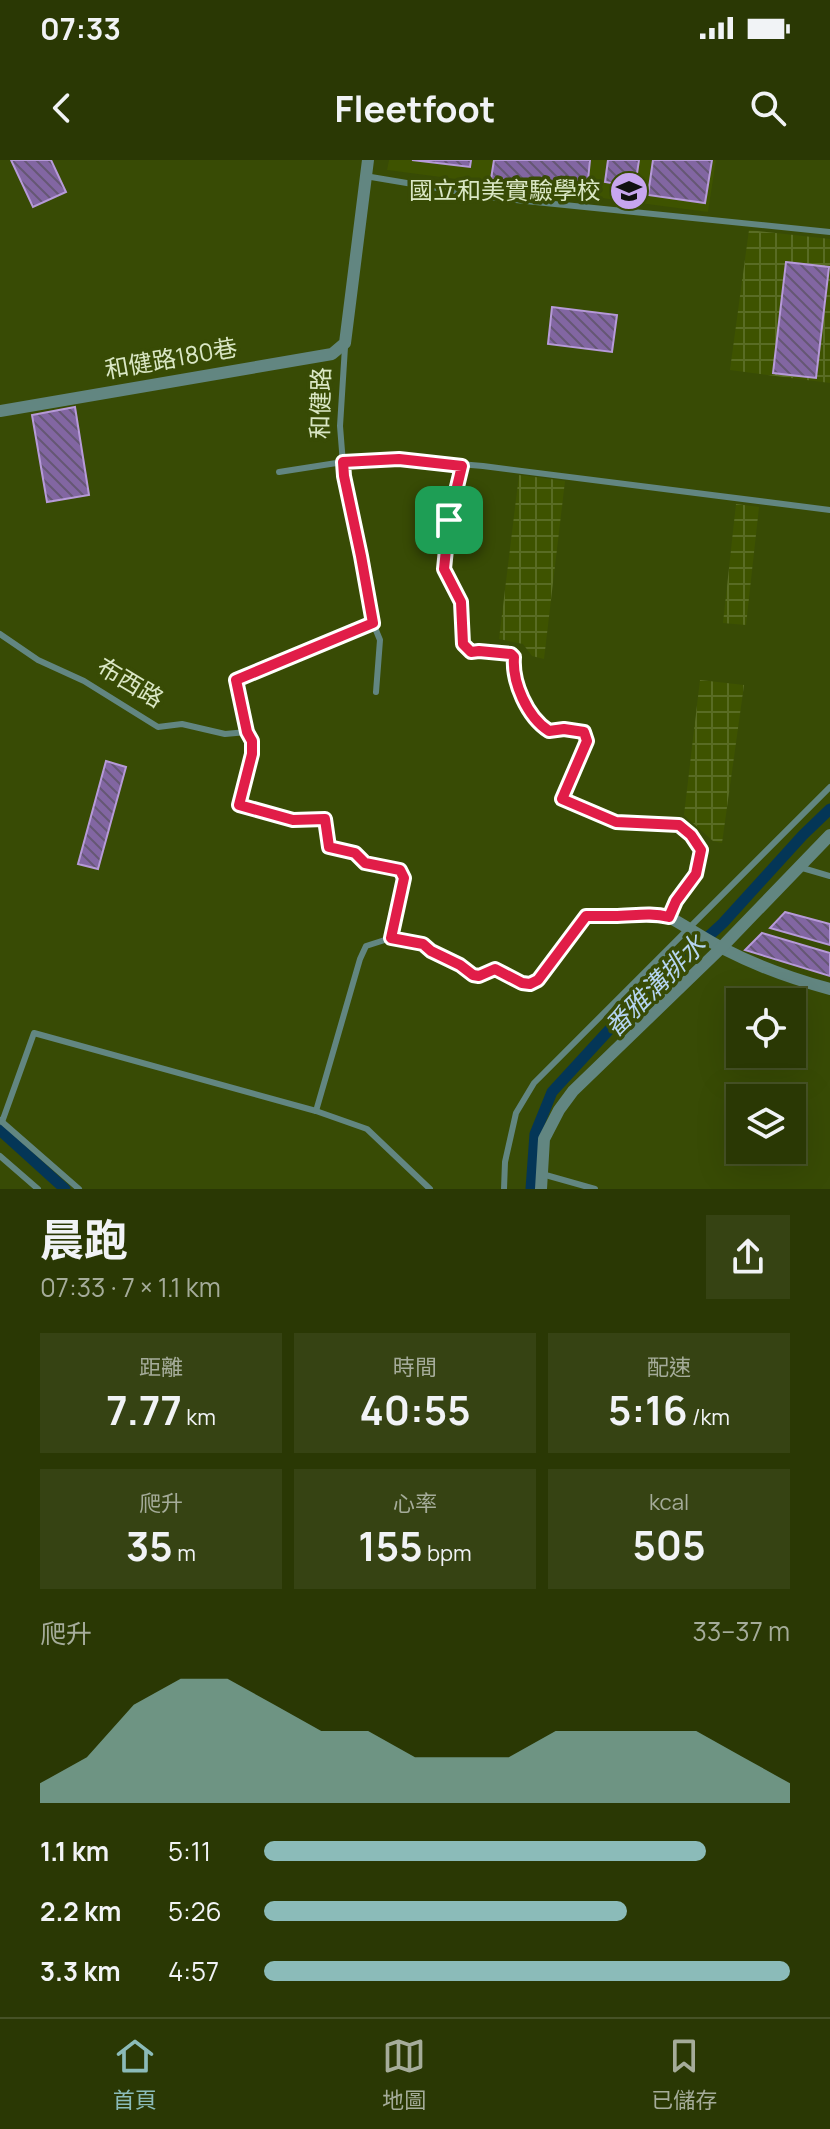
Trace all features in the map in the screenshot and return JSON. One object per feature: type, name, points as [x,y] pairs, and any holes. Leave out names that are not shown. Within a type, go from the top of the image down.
[{"type":"street","name":"和健路","points":[[345,343],[368,160]]},
{"type":"street","name":"和健路180巷","points":[[0,411],[332,354],[345,343]]},
{"type":"street","points":[[541,1189],[549,1176],[544,1139],[573,1091],[830,835]]},
{"type":"street","points":[[669,917],[718,945],[797,980],[830,989]]},
{"type":"lane","points":[[365,176],[496,198],[830,232]]},
{"type":"lane","name":"和健路","points":[[345,343],[340,426],[344,476],[373,623],[380,640],[376,692]]},
{"type":"lane","points":[[279,472],[343,462],[399,459],[483,466],[830,510]]},
{"type":"lane","points":[[316,1111],[366,946],[391,938],[423,944],[473,975],[479,976],[495,969],[530,984],[538,980],[586,916],[659,914],[669,917],[676,901],[696,874],[701,850],[691,835],[679,825],[616,822],[562,799],[587,741],[584,732],[564,729],[549,731],[541,726],[534,719],[517,685],[514,657],[511,654],[471,652],[463,644],[461,602],[444,569],[449,520],[462,466]]},
{"type":"lane","points":[[373,623],[236,680],[247,732],[252,741],[252,754],[239,805],[293,820],[325,819],[329,847],[355,853],[365,863],[400,870],[404,878],[391,938]]},
{"type":"lane","name":"布西路","points":[[0,634],[38,660],[84,681],[158,727],[182,724],[225,734],[247,732]]},
{"type":"lane","points":[[504,1189],[505,1162],[516,1113],[534,1083],[830,787]]},
{"type":"lane","points":[[798,867],[830,876]]},
{"type":"lane","points":[[79,1189],[1,1121],[34,1033],[316,1111],[367,1129],[430,1189]]},
{"type":"lane","points":[[0,1156],[38,1189]]},
{"type":"lane","points":[[549,1176],[595,1189]]},
{"type":"shaded area","name":"國立和美實驗學校","points":[[389,160],[716,160],[708,212],[387,170]]},
{"type":"shaded area","points":[[749,230],[830,239],[830,383],[730,370]]},
{"type":"shaded area","points":[[519,475],[565,481],[544,659],[532,656],[523,644],[499,639]]},
{"type":"shaded area","points":[[736,504],[759,507],[746,625],[723,623]]},
{"type":"shaded area","points":[[700,680],[744,685],[722,843],[713,841],[684,815]]},
{"type":"building","points":[[11,160],[51,160],[66,192],[33,207]]},
{"type":"building","points":[[412,160],[471,160],[470,167]]},
{"type":"building","points":[[494,160],[590,160],[587,190],[491,179]]},
{"type":"building","points":[[608,160],[639,160],[635,187],[605,182]]},
{"type":"building","points":[[653,160],[712,160],[705,203],[648,195]]},
{"type":"building","points":[[786,262],[829,267],[816,378],[773,373]]},
{"type":"building","points":[[552,307],[617,315],[612,352],[548,344]]},
{"type":"building","points":[[75,407],[89,495],[47,502],[32,415]]},
{"type":"building","points":[[106,761],[126,767],[98,869],[78,864]]},
{"type":"building","points":[[785,912],[830,924],[830,945],[770,928]]},
{"type":"building","points":[[762,933],[830,953],[830,976],[745,950]]},
{"type":"waterway","name":"番雅溝排水","points":[[531,1189],[535,1134],[552,1092],[620,1018],[723,923],[830,809]]},
{"type":"waterway","points":[[0,1130],[65,1189]]},
{"type":"place","name":"國立和美實驗學校","points":[[629,191]]},
{"type":"route","points":[[399,459],[462,466],[449,520],[444,569],[461,602],[463,644],[471,652],[511,654],[514,657],[517,685],[534,719],[541,726],[549,731],[564,729],[584,732],[587,741],[562,799],[616,822],[679,825],[691,835],[701,850],[696,874],[676,901],[669,917],[659,914],[586,916],[538,980],[530,984],[495,969],[479,976],[473,975],[423,944],[391,938],[404,878],[400,870],[365,863],[355,853],[329,847],[325,819],[293,820],[239,805],[252,754],[252,741],[247,732],[236,680],[373,623],[343,462],[399,459]]}]
